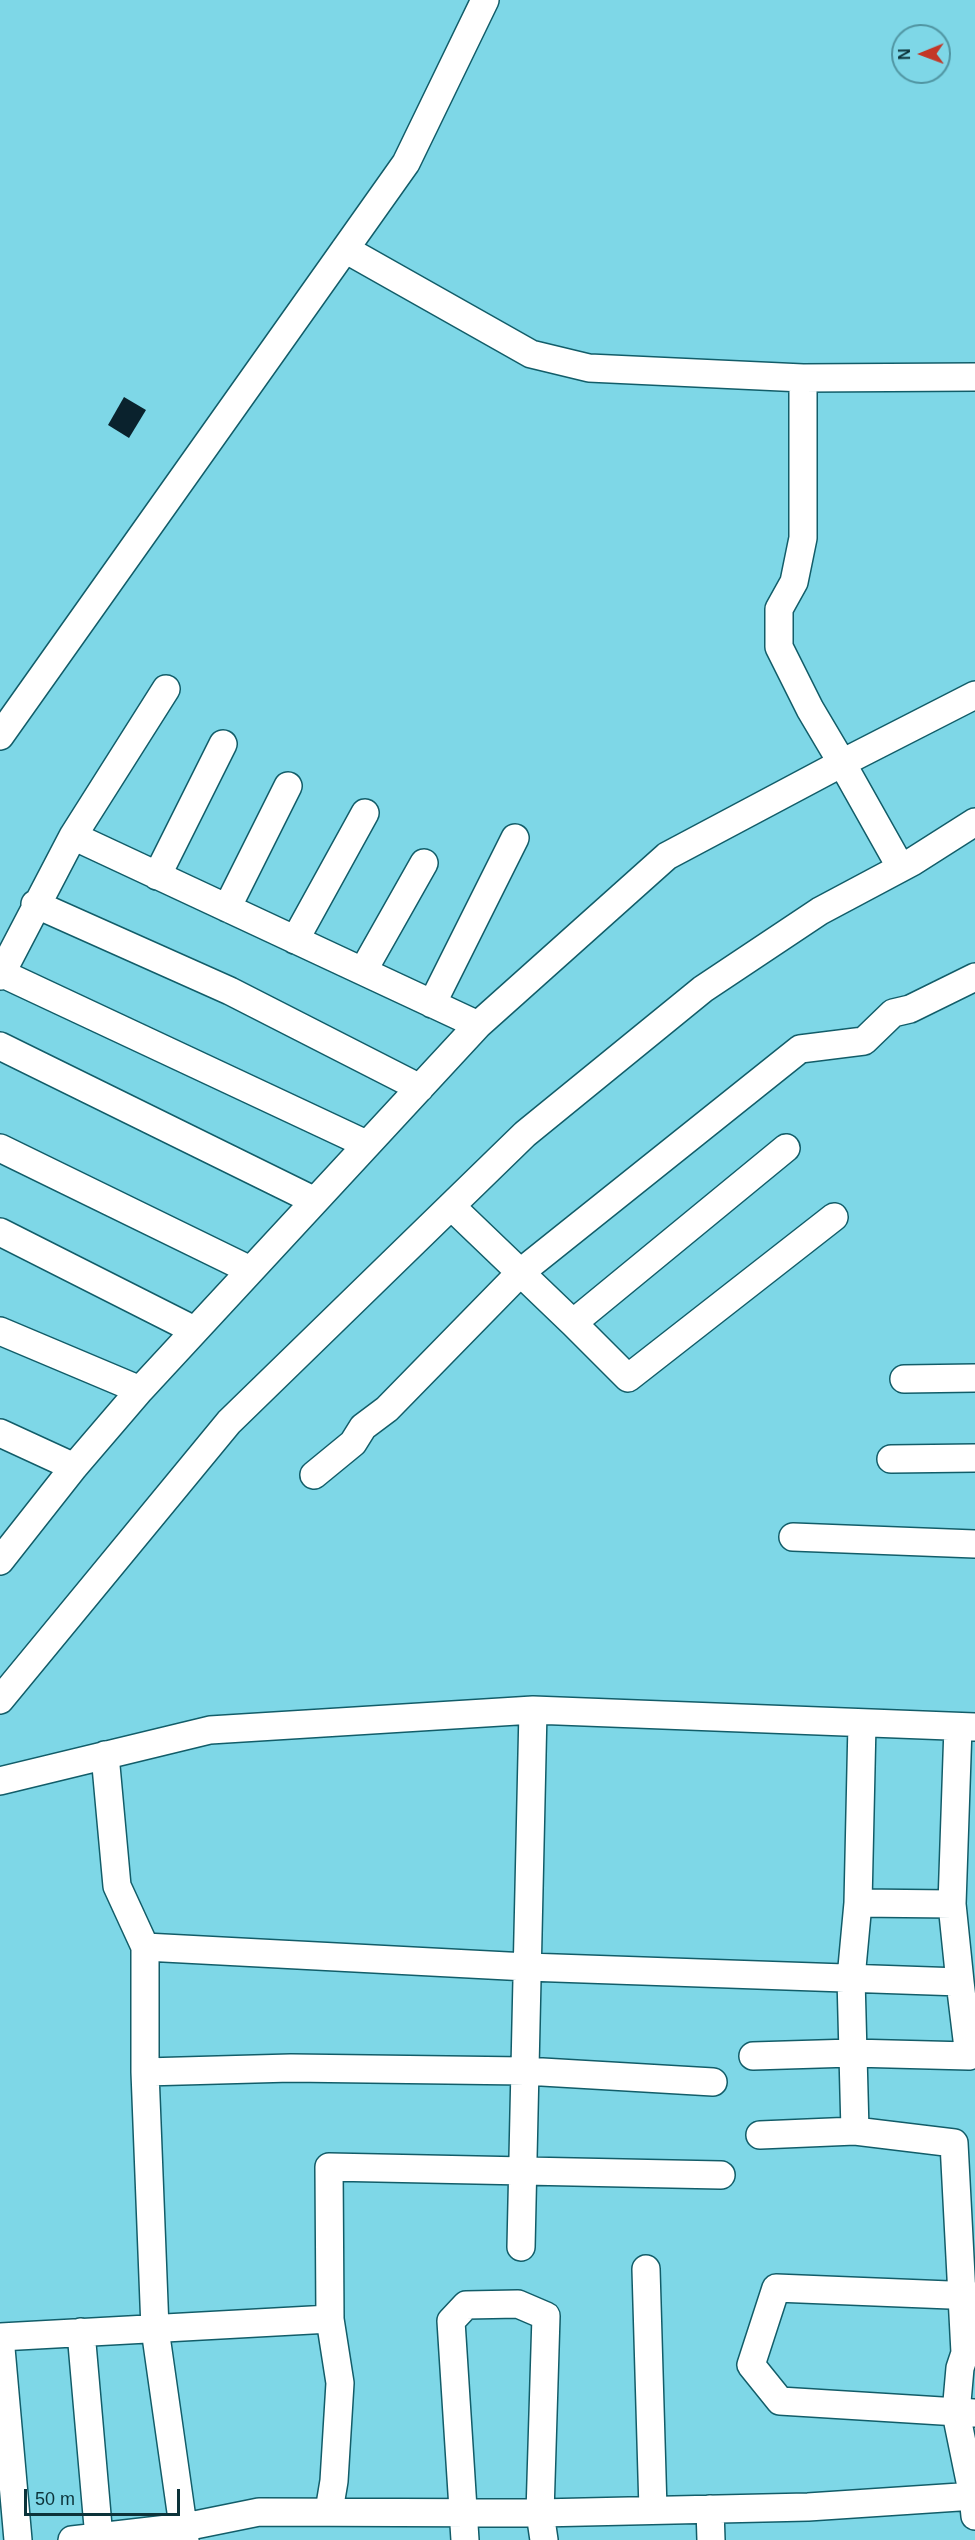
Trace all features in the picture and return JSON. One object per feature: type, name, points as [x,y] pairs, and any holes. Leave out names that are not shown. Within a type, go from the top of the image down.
[{"type":"street","points":[[0,736],[406,163],[485,0]]},
{"type":"street","points":[[345,249],[531,354],[589,368],[803,378],[975,376]]},
{"type":"street","points":[[803,378],[803,538],[794,582],[779,609],[779,647],[810,709],[901,868]]},
{"type":"street","points":[[166,689],[73,836],[35,905],[1,975],[366,1144]]},
{"type":"street","points":[[0,1561],[11,1527],[74,1467],[194,1330],[478,1025],[667,856],[975,695]]},
{"type":"street","points":[[158,876],[223,744]]},
{"type":"street","points":[[227,908],[288,786]]},
{"type":"street","points":[[295,940],[364,813]]},
{"type":"street","points":[[0,1700],[229,1422],[525,1134],[703,989],[820,911],[901,868],[975,822]]},
{"type":"street","points":[[73,836],[478,1025]]},
{"type":"street","points":[[432,1004],[515,838]]},
{"type":"street","points":[[363,971],[424,863]]},
{"type":"street","points":[[35,905],[231,991],[420,1088]]},
{"type":"street","points":[[314,1474],[353,1443],[363,1426],[387,1409],[522,1272],[800,1049],[864,1041],[893,1013],[910,1009],[975,977]]},
{"type":"street","points":[[0,1046],[315,1201]]},
{"type":"street","points":[[0,1148],[250,1270]]},
{"type":"street","points":[[573,1323],[786,1148]]},
{"type":"street","points":[[451,1206],[522,1272],[628,1378],[834,1217]]},
{"type":"street","points":[[0,1232],[194,1330]]},
{"type":"street","points":[[0,1331],[140,1390]]},
{"type":"street","points":[[904,1379],[975,1378]]},
{"type":"street","points":[[0,1433],[74,1467]]},
{"type":"street","points":[[891,1459],[975,1458]]},
{"type":"street","points":[[793,1537],[975,1544]]},
{"type":"street","points":[[521,2247],[533,1710]]},
{"type":"street","points":[[0,1781],[210,1730],[533,1710],[966,1727],[952,1904],[969,2056],[852,2053],[753,2056]]},
{"type":"street","points":[[855,2131],[851,1978],[858,1903],[862,1723]]},
{"type":"street","points":[[105,1755],[117,1886],[145,1947],[146,2072],[155,2329],[185,2534]]},
{"type":"street","points":[[858,1903],[952,1904]]},
{"type":"street","points":[[145,1947],[527,1967],[960,1982]]},
{"type":"street","points":[[146,2072],[291,2068],[525,2071],[713,2082]]},
{"type":"street","points":[[72,2540],[185,2534],[260,2512],[540,2514],[974,2502],[960,2368],[965,2353],[969,2296],[954,2143],[855,2131],[760,2135]]},
{"type":"street","points":[[329,2511],[334,2481],[340,2383],[330,2319],[329,2168],[721,2175]]},
{"type":"street","points":[[646,2269],[652,2510]]},
{"type":"street","points":[[965,2413],[780,2401],[752,2365],[776,2288],[969,2296]]},
{"type":"street","points":[[465,2540],[451,2321],[466,2305],[518,2304],[546,2316],[540,2514],[544,2540]]},
{"type":"street","points":[[18,2540],[0,2337],[330,2319]]},
{"type":"street","points":[[81,2332],[99,2538]]},
{"type":"street","points":[[710,2509],[711,2540]]},
{"type":"building","points":[[124,397],[146,410],[129,438],[108,425]]}]
